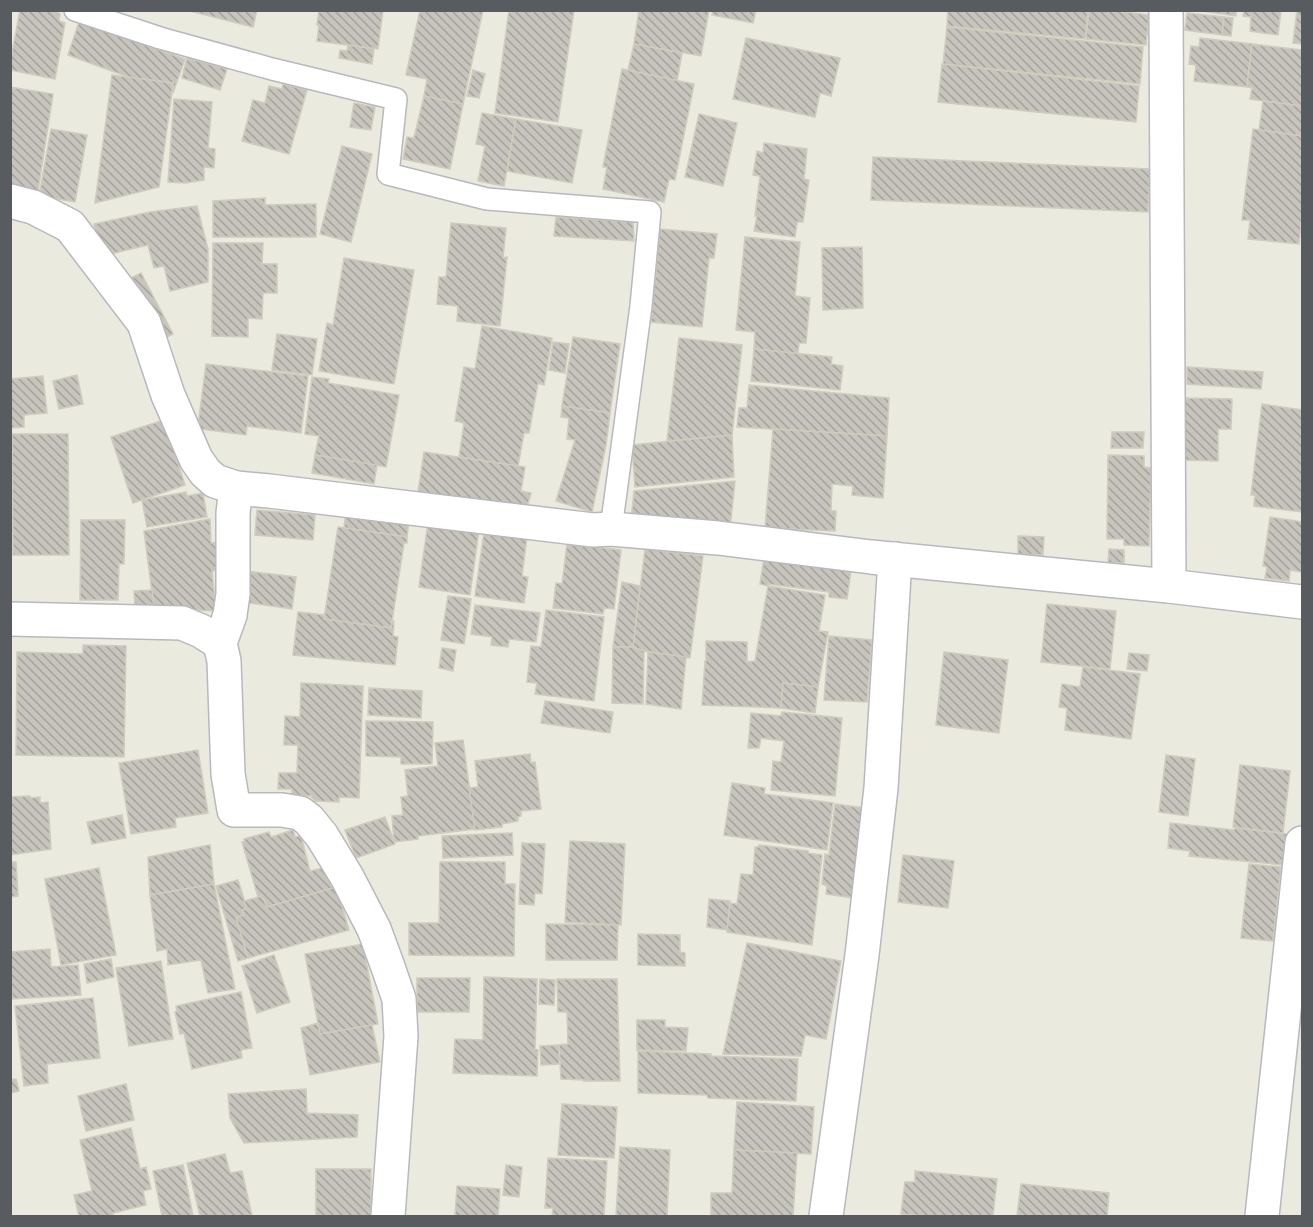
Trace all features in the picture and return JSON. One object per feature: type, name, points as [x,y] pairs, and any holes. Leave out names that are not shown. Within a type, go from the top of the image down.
[{"type":"street","points":[[1166,10],[1168,586]]},
{"type":"street","points":[[10,201],[33,207],[70,226],[144,323],[168,394],[196,459],[215,481],[236,488],[593,530],[611,529],[718,538],[895,560],[1168,586],[1302,602]]},
{"type":"street","points":[[236,488],[233,513],[233,594],[230,615],[220,643],[224,661],[228,774],[234,810],[282,810],[300,813],[309,819],[347,877],[374,929],[399,999],[400,1036],[388,1216]]},
{"type":"street","points":[[826,1216],[862,955],[881,788],[895,560]]},
{"type":"street","points":[[10,619],[182,623],[220,643]]},
{"type":"street","points":[[1262,1216],[1302,843]]},
{"type":"lane","points":[[75,10],[182,44],[272,69],[396,99],[388,174],[487,200],[650,212],[641,306],[611,529]]},
{"type":"building","points":[[20,10],[53,10],[60,14],[59,21],[65,23],[55,79],[10,70]]},
{"type":"building","points":[[186,10],[257,10],[253,27]]},
{"type":"building","points":[[319,10],[383,10],[378,49],[317,41]]},
{"type":"building","points":[[420,10],[483,10],[463,104],[424,96],[427,79],[406,75]]},
{"type":"building","points":[[509,10],[574,10],[558,122],[495,113]]},
{"type":"building","points":[[639,10],[709,10],[701,56],[634,44]]},
{"type":"building","points":[[713,10],[756,10],[753,23],[712,15]]},
{"type":"building","points":[[948,10],[1088,10],[1085,39],[947,26]]},
{"type":"building","points":[[1089,10],[1149,15],[1146,45],[1086,39]]},
{"type":"building","points":[[1194,10],[1236,10],[1236,16]]},
{"type":"building","points":[[1244,10],[1281,10],[1278,35],[1250,31],[1251,17],[1243,16]]},
{"type":"building","points":[[1297,10],[1302,10],[1302,44],[1293,43]]},
{"type":"building","points":[[1187,13],[1224,17],[1222,35],[1185,30]]},
{"type":"building","points":[[1224,17],[1233,18],[1231,36],[1222,35]]},
{"type":"building","points":[[79,22],[185,59],[173,93],[173,83],[131,78],[68,55]]},
{"type":"building","points":[[947,27],[1143,47],[1140,84],[943,64]]},
{"type":"building","points":[[746,38],[840,58],[831,96],[820,93],[815,117],[733,99]]},
{"type":"building","points":[[1200,38],[1252,44],[1247,87],[1194,81],[1196,65],[1189,64],[1191,46],[1199,47]]},
{"type":"building","points":[[634,44],[682,53],[677,81],[628,70]]},
{"type":"building","points":[[1252,44],[1302,50],[1302,106],[1250,99],[1252,88],[1247,87]]},
{"type":"building","points":[[348,45],[374,49],[372,64],[339,58],[340,50],[347,51]]},
{"type":"building","points":[[187,58],[227,69],[220,90],[182,78]]},
{"type":"building","points":[[942,64],[1139,86],[1136,122],[938,102]]},
{"type":"building","points":[[622,69],[694,84],[675,180],[669,179],[664,202],[603,189],[607,167],[603,167]]},
{"type":"building","points":[[473,70],[485,74],[479,98],[467,96]]},
{"type":"building","points":[[112,75],[173,83],[172,92],[159,187],[95,203]]},
{"type":"building","points":[[283,84],[307,90],[289,154],[242,141],[253,100],[265,103],[269,86],[282,89]]},
{"type":"building","points":[[10,87],[53,94],[38,191],[10,186]]},
{"type":"building","points":[[424,96],[463,104],[450,169],[403,159],[407,137],[414,138]]},
{"type":"building","points":[[174,99],[212,102],[208,148],[215,149],[214,168],[204,167],[204,180],[185,183],[168,182]]},
{"type":"building","points":[[1263,101],[1302,106],[1302,136],[1259,130]]},
{"type":"building","points":[[354,103],[375,107],[371,130],[350,127]]},
{"type":"building","points":[[482,113],[516,119],[504,186],[478,181],[485,146],[476,144]]},
{"type":"building","points":[[699,114],[737,123],[723,186],[685,177]]},
{"type":"building","points":[[516,119],[582,130],[572,183],[507,171]]},
{"type":"building","points":[[51,129],[87,135],[75,202],[39,196]]},
{"type":"building","points":[[1253,129],[1302,136],[1302,214],[1299,244],[1248,239],[1250,220],[1242,220]]},
{"type":"building","points":[[764,143],[807,149],[804,179],[809,180],[803,222],[797,222],[795,237],[754,231],[760,176],[753,175],[757,151],[763,153]]},
{"type":"building","points":[[342,146],[372,154],[351,242],[320,234]]},
{"type":"building","points":[[873,157],[1150,169],[1148,212],[871,200]]},
{"type":"building","points":[[265,198],[265,205],[316,204],[316,237],[213,237],[213,201]]},
{"type":"building","points":[[197,206],[208,249],[208,282],[170,291],[164,266],[154,268],[148,245],[102,256],[94,224],[150,212]]},
{"type":"building","points":[[556,217],[633,222],[634,241],[554,236]]},
{"type":"building","points":[[451,223],[506,228],[503,258],[507,257],[500,326],[457,321],[458,306],[437,304],[439,277],[446,277]]},
{"type":"building","points":[[660,229],[717,234],[714,258],[709,258],[702,327],[651,322]]},
{"type":"building","points":[[745,237],[800,242],[795,296],[810,298],[806,343],[799,343],[798,354],[754,349],[755,332],[736,330]]},
{"type":"building","points":[[213,243],[263,243],[262,264],[277,264],[277,293],[263,293],[262,319],[248,318],[248,337],[212,336]]},
{"type":"building","points":[[862,247],[863,308],[823,310],[822,248]]},
{"type":"building","points":[[344,258],[414,270],[394,384],[319,371],[327,323],[333,325]]},
{"type":"building","points":[[141,273],[173,334],[157,343],[125,281]]},
{"type":"building","points":[[482,326],[552,338],[544,385],[538,383],[529,433],[524,433],[518,466],[459,457],[464,423],[455,421],[464,367],[475,369]]},
{"type":"building","points":[[277,334],[317,339],[312,375],[272,370]]},
{"type":"building","points":[[573,337],[620,344],[610,413],[562,406]]},
{"type":"building","points":[[679,338],[742,345],[732,435],[667,441]]},
{"type":"building","points":[[553,342],[569,344],[565,373],[549,370]]},
{"type":"building","points":[[754,349],[832,357],[831,364],[843,366],[840,390],[751,381]]},
{"type":"building","points":[[206,364],[308,376],[301,433],[247,426],[246,435],[201,429],[198,425]]},
{"type":"building","points":[[1187,367],[1263,372],[1261,389],[1187,384]]},
{"type":"building","points":[[77,375],[83,404],[59,409],[53,381]]},
{"type":"building","points":[[43,376],[47,413],[24,415],[24,427],[10,428],[10,379]]},
{"type":"building","points":[[312,377],[329,379],[328,383],[399,395],[386,467],[315,455],[319,436],[305,434]]},
{"type":"building","points":[[749,385],[889,398],[887,436],[737,427],[739,408],[747,408]]},
{"type":"building","points":[[1183,398],[1232,399],[1231,429],[1218,429],[1218,461],[1182,460]]},
{"type":"building","points":[[1262,404],[1302,410],[1302,512],[1254,506],[1255,495],[1251,495]]},
{"type":"building","points":[[562,406],[610,413],[592,512],[556,501],[575,440],[567,439],[569,418],[561,417]]},
{"type":"building","points":[[164,420],[185,485],[133,503],[111,437]]},
{"type":"building","points":[[773,429],[887,436],[883,498],[852,495],[853,486],[832,484],[831,511],[836,511],[835,531],[765,528]]},
{"type":"building","points":[[1112,432],[1144,432],[1143,448],[1111,448]]},
{"type":"building","points":[[12,434],[68,434],[69,555],[13,555]]},
{"type":"building","points":[[732,435],[734,477],[635,487],[632,445]]},
{"type":"building","points":[[424,452],[525,467],[521,491],[531,493],[527,508],[418,492]]},
{"type":"building","points":[[315,455],[377,465],[374,484],[312,473]]},
{"type":"building","points":[[1108,455],[1144,456],[1144,467],[1151,468],[1149,546],[1124,545],[1124,539],[1107,539]]},
{"type":"building","points":[[735,481],[730,529],[631,520],[634,491]]},
{"type":"building","points":[[186,492],[187,496],[203,493],[207,517],[147,527],[142,500]]},
{"type":"building","points":[[257,510],[315,515],[313,540],[255,535]]},
{"type":"building","points":[[346,511],[409,520],[407,537],[344,528]]},
{"type":"building","points":[[1270,517],[1302,522],[1302,572],[1290,570],[1289,581],[1265,578],[1267,567],[1263,566]]},
{"type":"building","points":[[210,519],[211,543],[220,542],[223,570],[212,571],[216,610],[154,608],[144,531]]},
{"type":"building","points":[[81,520],[125,520],[124,564],[119,564],[118,600],[80,600]]},
{"type":"building","points":[[428,522],[479,530],[470,595],[419,587]]},
{"type":"building","points":[[338,527],[407,537],[407,543],[404,543],[391,628],[324,619]]},
{"type":"building","points":[[484,532],[527,537],[522,576],[528,577],[524,603],[475,596]]},
{"type":"building","points":[[1018,536],[1044,537],[1043,555],[1018,554]]},
{"type":"building","points":[[567,544],[621,550],[614,609],[604,608],[603,614],[553,608],[556,583],[562,584]]},
{"type":"building","points":[[645,549],[703,556],[690,658],[644,651],[633,647]]},
{"type":"building","points":[[1109,549],[1124,550],[1124,563],[1108,563]]},
{"type":"building","points":[[764,558],[851,571],[847,599],[829,597],[829,592],[760,584]]},
{"type":"building","points":[[246,571],[296,577],[292,609],[244,602]]},
{"type":"building","points":[[622,582],[640,586],[633,647],[613,647]]},
{"type":"building","points":[[768,586],[825,595],[819,631],[828,632],[818,687],[783,683],[781,708],[702,705],[706,641],[747,642],[747,662],[755,661]]},
{"type":"building","points":[[152,590],[154,608],[135,607],[134,591]]},
{"type":"building","points":[[448,596],[471,599],[464,644],[441,640]]},
{"type":"building","points":[[1047,604],[1116,611],[1110,669],[1041,662]]},
{"type":"building","points":[[475,605],[540,613],[536,642],[509,639],[508,647],[491,645],[492,637],[471,634]]},
{"type":"building","points":[[546,610],[604,617],[594,701],[535,694],[537,683],[527,682],[531,646],[541,647]]},
{"type":"building","points":[[298,612],[325,615],[324,619],[391,628],[392,621],[394,621],[393,636],[398,637],[395,665],[293,655]]},
{"type":"building","points":[[829,636],[872,640],[867,702],[824,700]]},
{"type":"building","points":[[83,645],[126,646],[124,757],[16,755],[17,652],[83,654]]},
{"type":"building","points":[[613,647],[633,647],[644,651],[643,704],[612,703]]},
{"type":"building","points":[[442,648],[456,650],[453,671],[439,668]]},
{"type":"building","points":[[648,652],[686,657],[681,709],[646,704]]},
{"type":"building","points":[[944,652],[1008,660],[999,733],[936,725]]},
{"type":"building","points":[[1129,653],[1149,655],[1147,671],[1127,669]]},
{"type":"building","points":[[1083,667],[1140,674],[1131,739],[1065,730],[1067,708],[1059,707],[1062,684],[1080,687]]},
{"type":"building","points":[[301,683],[363,686],[359,798],[339,797],[339,802],[315,801],[311,796],[292,795],[292,789],[278,789],[279,773],[297,773],[298,745],[284,745],[285,716],[300,717]]},
{"type":"building","points":[[783,683],[818,687],[815,713],[781,708]]},
{"type":"building","points":[[369,688],[422,691],[421,718],[368,715]]},
{"type":"building","points":[[545,701],[613,712],[610,733],[541,723]]},
{"type":"building","points":[[782,712],[842,718],[835,796],[771,790],[773,761],[781,762],[784,741],[761,738],[759,748],[748,748],[751,713],[781,716]]},
{"type":"building","points":[[366,721],[433,722],[432,764],[401,764],[401,757],[366,756]]},
{"type":"building","points":[[463,740],[475,829],[418,836],[418,839],[394,842],[392,816],[403,815],[401,797],[408,796],[405,770],[438,766],[435,743]]},
{"type":"building","points":[[198,750],[208,813],[175,818],[176,827],[131,834],[119,763]]},
{"type":"building","points":[[530,754],[531,763],[535,762],[541,809],[521,811],[518,821],[502,824],[502,827],[475,830],[469,788],[478,787],[475,761]]},
{"type":"building","points":[[1166,755],[1195,759],[1188,816],[1159,812]]},
{"type":"building","points":[[1240,765],[1290,771],[1283,833],[1233,827]]},
{"type":"building","points":[[732,783],[765,788],[764,794],[833,803],[827,850],[724,835]]},
{"type":"building","points":[[30,796],[30,798],[40,797],[40,803],[48,802],[51,849],[10,855],[10,797]]},
{"type":"building","points":[[835,804],[865,808],[853,898],[826,894],[827,886],[822,884],[825,854],[829,855]]},
{"type":"building","points":[[122,815],[126,838],[92,844],[87,822]]},
{"type":"building","points":[[385,817],[395,844],[356,858],[345,830]]},
{"type":"building","points":[[1170,823],[1287,834],[1284,865],[1189,856],[1190,851],[1168,848]]},
{"type":"building","points":[[293,830],[295,837],[301,836],[310,871],[326,869],[332,889],[267,907],[262,896],[258,897],[242,842],[245,841],[244,839],[269,832],[271,837]]},
{"type":"building","points":[[512,833],[513,855],[443,858],[442,836]]},
{"type":"building","points":[[570,841],[625,844],[621,925],[565,922]]},
{"type":"building","points":[[522,843],[545,844],[542,894],[535,893],[534,905],[519,904]]},
{"type":"building","points":[[210,845],[214,884],[150,895],[148,857]]},
{"type":"building","points":[[759,845],[822,855],[812,945],[727,932],[730,903],[737,904],[741,874],[753,875],[755,847]]},
{"type":"building","points":[[903,855],[954,861],[948,908],[898,902]]},
{"type":"building","points":[[10,862],[16,862],[18,896],[10,897]]},
{"type":"building","points":[[440,862],[505,862],[505,884],[515,884],[514,956],[409,955],[409,923],[439,923]]},
{"type":"building","points":[[1249,864],[1281,867],[1273,941],[1241,938]]},
{"type":"building","points":[[99,868],[116,955],[61,965],[45,879]]},
{"type":"building","points":[[238,880],[247,909],[242,910],[244,915],[236,917],[248,958],[238,961],[216,886]]},
{"type":"building","points":[[214,884],[235,989],[208,993],[201,960],[168,965],[167,949],[157,951],[150,895]]},
{"type":"building","points":[[336,887],[349,930],[248,958],[236,917],[244,915],[242,910],[247,909],[244,901],[262,896],[267,907]]},
{"type":"building","points":[[709,899],[730,901],[727,930],[707,927]]},
{"type":"building","points":[[546,924],[618,925],[617,960],[546,960]]},
{"type":"building","points":[[638,934],[680,935],[680,952],[685,953],[685,966],[638,965]]},
{"type":"building","points":[[747,943],[841,961],[826,1039],[805,1035],[801,1056],[723,1054]]},
{"type":"building","points":[[363,944],[378,1024],[320,1034],[305,954]]},
{"type":"building","points":[[50,949],[51,967],[78,965],[81,995],[12,999],[10,952]]},
{"type":"building","points":[[274,955],[290,1002],[257,1013],[242,966]]},
{"type":"building","points":[[111,959],[114,977],[87,983],[84,964]]},
{"type":"building","points":[[161,961],[173,1039],[129,1046],[116,968]]},
{"type":"building","points":[[484,977],[537,979],[535,1049],[538,1050],[537,1076],[453,1073],[455,1039],[483,1040]]},
{"type":"building","points":[[417,978],[470,978],[469,1012],[417,1012]]},
{"type":"building","points":[[540,979],[555,980],[554,1005],[539,1004]]},
{"type":"building","points":[[557,979],[617,979],[620,1081],[561,1079],[559,1045],[568,1044],[567,1012],[558,1012]]},
{"type":"building","points":[[241,992],[252,1048],[241,1050],[242,1058],[192,1069],[184,1033],[180,1034],[175,1012],[177,1011],[176,1006]]},
{"type":"building","points":[[93,998],[100,1058],[47,1064],[48,1083],[24,1086],[15,1006]]},
{"type":"building","points":[[637,1020],[665,1020],[665,1027],[688,1028],[686,1051],[637,1050]]},
{"type":"building","points":[[318,1023],[320,1034],[372,1025],[380,1062],[310,1075],[301,1028]]},
{"type":"building","points":[[559,1045],[559,1064],[541,1065],[540,1046]]},
{"type":"building","points":[[638,1051],[798,1059],[796,1101],[638,1093]]},
{"type":"building","points":[[16,1079],[19,1091],[10,1093],[10,1080]]},
{"type":"building","points":[[126,1084],[134,1120],[86,1131],[78,1096]]},
{"type":"building","points":[[306,1089],[307,1113],[358,1115],[357,1137],[244,1143],[230,1118],[228,1094]]},
{"type":"building","points":[[737,1102],[814,1107],[811,1154],[734,1150]]},
{"type":"building","points":[[562,1104],[617,1107],[614,1158],[558,1155]]},
{"type":"building","points":[[131,1128],[140,1169],[146,1167],[151,1189],[143,1191],[146,1205],[113,1213],[113,1216],[79,1216],[74,1195],[92,1191],[80,1140]]},
{"type":"building","points":[[620,1147],[670,1150],[667,1216],[616,1216]]},
{"type":"building","points":[[734,1150],[797,1153],[793,1216],[711,1216],[711,1193],[732,1193]]},
{"type":"building","points":[[225,1154],[230,1173],[242,1171],[252,1216],[200,1216],[187,1163]]},
{"type":"building","points":[[548,1158],[607,1161],[604,1216],[552,1216],[553,1208],[545,1208]]},
{"type":"building","points":[[183,1165],[193,1216],[162,1216],[153,1171]]},
{"type":"building","points":[[506,1165],[522,1167],[519,1197],[503,1195]]},
{"type":"building","points":[[316,1169],[371,1169],[371,1216],[316,1216]]},
{"type":"building","points":[[915,1171],[997,1179],[993,1216],[901,1214],[905,1182],[915,1182]]},
{"type":"building","points":[[1021,1184],[1109,1193],[1107,1216],[1017,1216]]},
{"type":"building","points":[[457,1186],[500,1189],[498,1216],[455,1216]]}]
